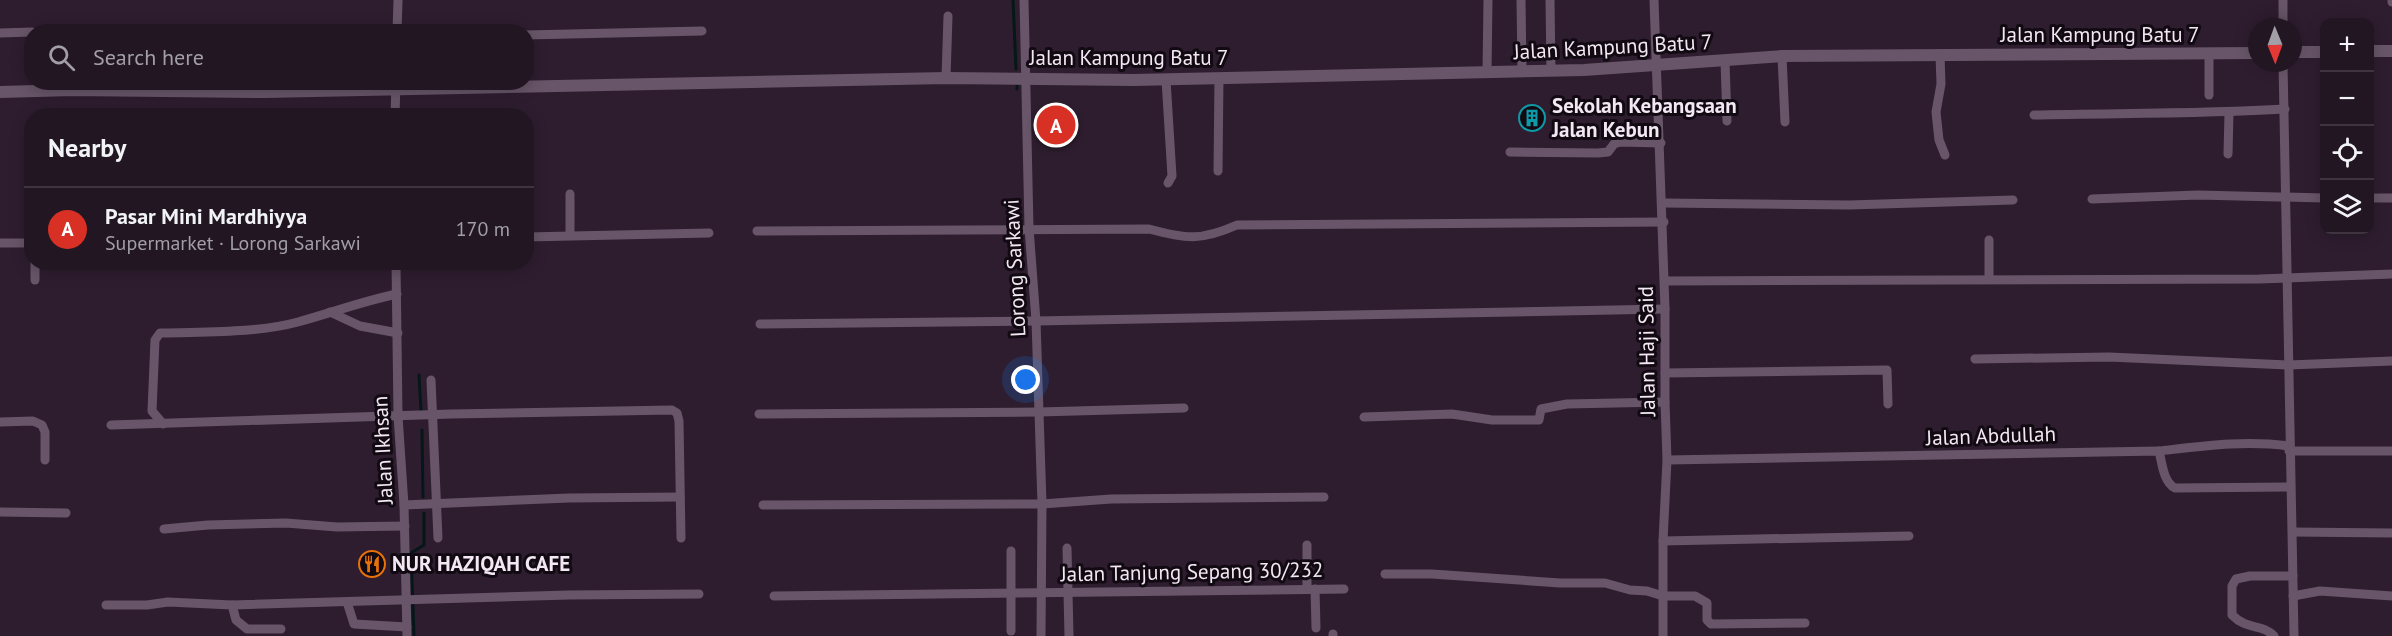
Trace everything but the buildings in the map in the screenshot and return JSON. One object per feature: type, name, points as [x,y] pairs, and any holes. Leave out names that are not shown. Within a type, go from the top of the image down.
[{"type":"street","points":[[397,24],[398,0]]},
{"type":"street","name":"Lorong Sarkawi","points":[[1024,0],[1029,228],[1036,321],[1042,504],[1041,636]]},
{"type":"street","points":[[1487,72],[1488,0]]},
{"type":"street","points":[[1521,0],[1522,71]]},
{"type":"street","points":[[1550,0],[1551,71]]},
{"type":"street","name":"Jalan Haji Said","points":[[1654,0],[1665,281],[1667,460],[1663,541],[1663,636]]},
{"type":"street","points":[[2283,0],[2283,18]]},
{"type":"street","points":[[946,78],[948,16]]},
{"type":"street","points":[[534,35],[702,31]]},
{"type":"street","points":[[0,33],[24,32]]},
{"type":"street","points":[[2374,51],[2392,51]]},
{"type":"street","points":[[2302,52],[2320,52]]},
{"type":"street","name":"Jalan Kampung Batu 7","points":[[534,84],[1026,77],[1166,80],[1551,71],[1655,67],[1782,57],[2248,53]]},
{"type":"street","points":[[2209,54],[2209,95]]},
{"type":"street","points":[[1940,55],[1941,84],[1936,112],[1939,140],[1944,155]]},
{"type":"street","points":[[1782,57],[1785,122]]},
{"type":"street","points":[[1725,61],[1727,121]]},
{"type":"street","points":[[2283,72],[2294,636]]},
{"type":"street","points":[[1218,171],[1219,78]]},
{"type":"street","points":[[1166,80],[1172,176],[1168,183]]},
{"type":"street","name":"Jalan Kampung Batu 7","points":[[0,92],[24,90]]},
{"type":"street","name":"Jalan Kampung Batu 7","points":[[201,90],[265,92],[309,90]]},
{"type":"street","points":[[395,108],[396,90]]},
{"type":"street","points":[[2034,115],[2285,109]]},
{"type":"street","points":[[2228,154],[2229,112]]},
{"type":"street","points":[[1510,152],[1598,153],[1608,152],[1614,144],[1620,142],[1661,143]]},
{"type":"street","points":[[570,194],[570,235]]},
{"type":"street","points":[[2092,199],[2198,195],[2320,198]]},
{"type":"street","points":[[2374,198],[2392,198]]},
{"type":"street","points":[[1663,203],[1849,205],[2013,200]]},
{"type":"street","points":[[757,231],[1149,229],[1182,238],[1216,234],[1237,225],[1664,222]]},
{"type":"street","points":[[534,237],[710,233]]},
{"type":"street","points":[[1989,240],[1989,279]]},
{"type":"street","points":[[0,243],[24,243]]},
{"type":"street","points":[[35,270],[35,280]]},
{"type":"street","name":"Jalan Ikhsan","points":[[396,270],[398,416],[410,600],[407,631]]},
{"type":"street","points":[[1665,281],[2286,278],[2392,274]]},
{"type":"street","points":[[163,424],[152,411],[157,335],[160,333],[214,336],[297,322],[361,302],[396,294]]},
{"type":"street","points":[[760,324],[1665,309]]},
{"type":"street","points":[[330,312],[360,326],[398,333]]},
{"type":"street","points":[[1975,359],[2109,357],[2288,365],[2392,361]]},
{"type":"street","points":[[1665,373],[1887,370],[1888,404]]},
{"type":"street","points":[[431,380],[433,505],[438,538]]},
{"type":"street","points":[[1364,417],[1452,414],[1492,420],[1539,420],[1541,409],[1567,404],[1665,402]]},
{"type":"street","points":[[759,414],[1039,412],[1184,408]]},
{"type":"street","points":[[111,425],[432,414],[672,410],[677,413],[679,421],[681,538]]},
{"type":"street","points":[[0,422],[38,422],[45,432],[45,460]]},
{"type":"street","name":"Jalan Abdullah","points":[[1667,460],[2159,451],[2210,444],[2270,443],[2289,448],[2392,451]]},
{"type":"street","points":[[2159,451],[2166,478],[2175,488],[2290,487]]},
{"type":"street","points":[[404,506],[569,498],[680,497]]},
{"type":"street","points":[[763,505],[1042,504],[1111,499],[1324,497]]},
{"type":"street","points":[[0,512],[66,513]]},
{"type":"street","points":[[164,529],[208,525],[286,523],[337,527],[405,526]]},
{"type":"street","points":[[2293,532],[2392,533]]},
{"type":"street","points":[[1663,541],[1909,536]]},
{"type":"street","points":[[1306,545],[1316,628]]},
{"type":"street","points":[[1067,548],[1069,636]]},
{"type":"street","points":[[1011,551],[1011,631]]},
{"type":"street","points":[[1385,574],[1432,574],[1560,583],[1605,583],[1663,596],[1695,596],[1707,603],[1707,620],[1711,624],[1805,623]]},
{"type":"street","points":[[2274,636],[2267,629],[2248,627],[2232,615],[2232,586],[2236,579],[2250,576],[2293,576]]},
{"type":"street","name":"Jalan Tanjung Sepang 30/232","points":[[774,596],[1344,589]]},
{"type":"street","points":[[2293,596],[2320,591],[2392,596]]},
{"type":"street","points":[[106,606],[168,602],[232,605],[569,595],[699,594]]},
{"type":"street","points":[[347,602],[354,624],[407,631]]},
{"type":"street","points":[[232,605],[236,620],[247,629],[281,628]]},
{"type":"waterway","points":[[1013,0],[1016,69]]},
{"type":"waterway","points":[[419,375],[421,410]]},
{"type":"waterway","points":[[422,430],[423,497]]},
{"type":"waterway","points":[[414,636],[411,553],[424,545],[424,513]]},
{"type":"place","name":"Sekolah Kebangsaan Jalan Kebun","points":[[1532,118]]},
{"type":"place","name":"Pasar Mini Mardhiyya","points":[[1056,125]]},
{"type":"place","name":"NUR HAZIQAH CAFE","points":[[372,564]]}]
